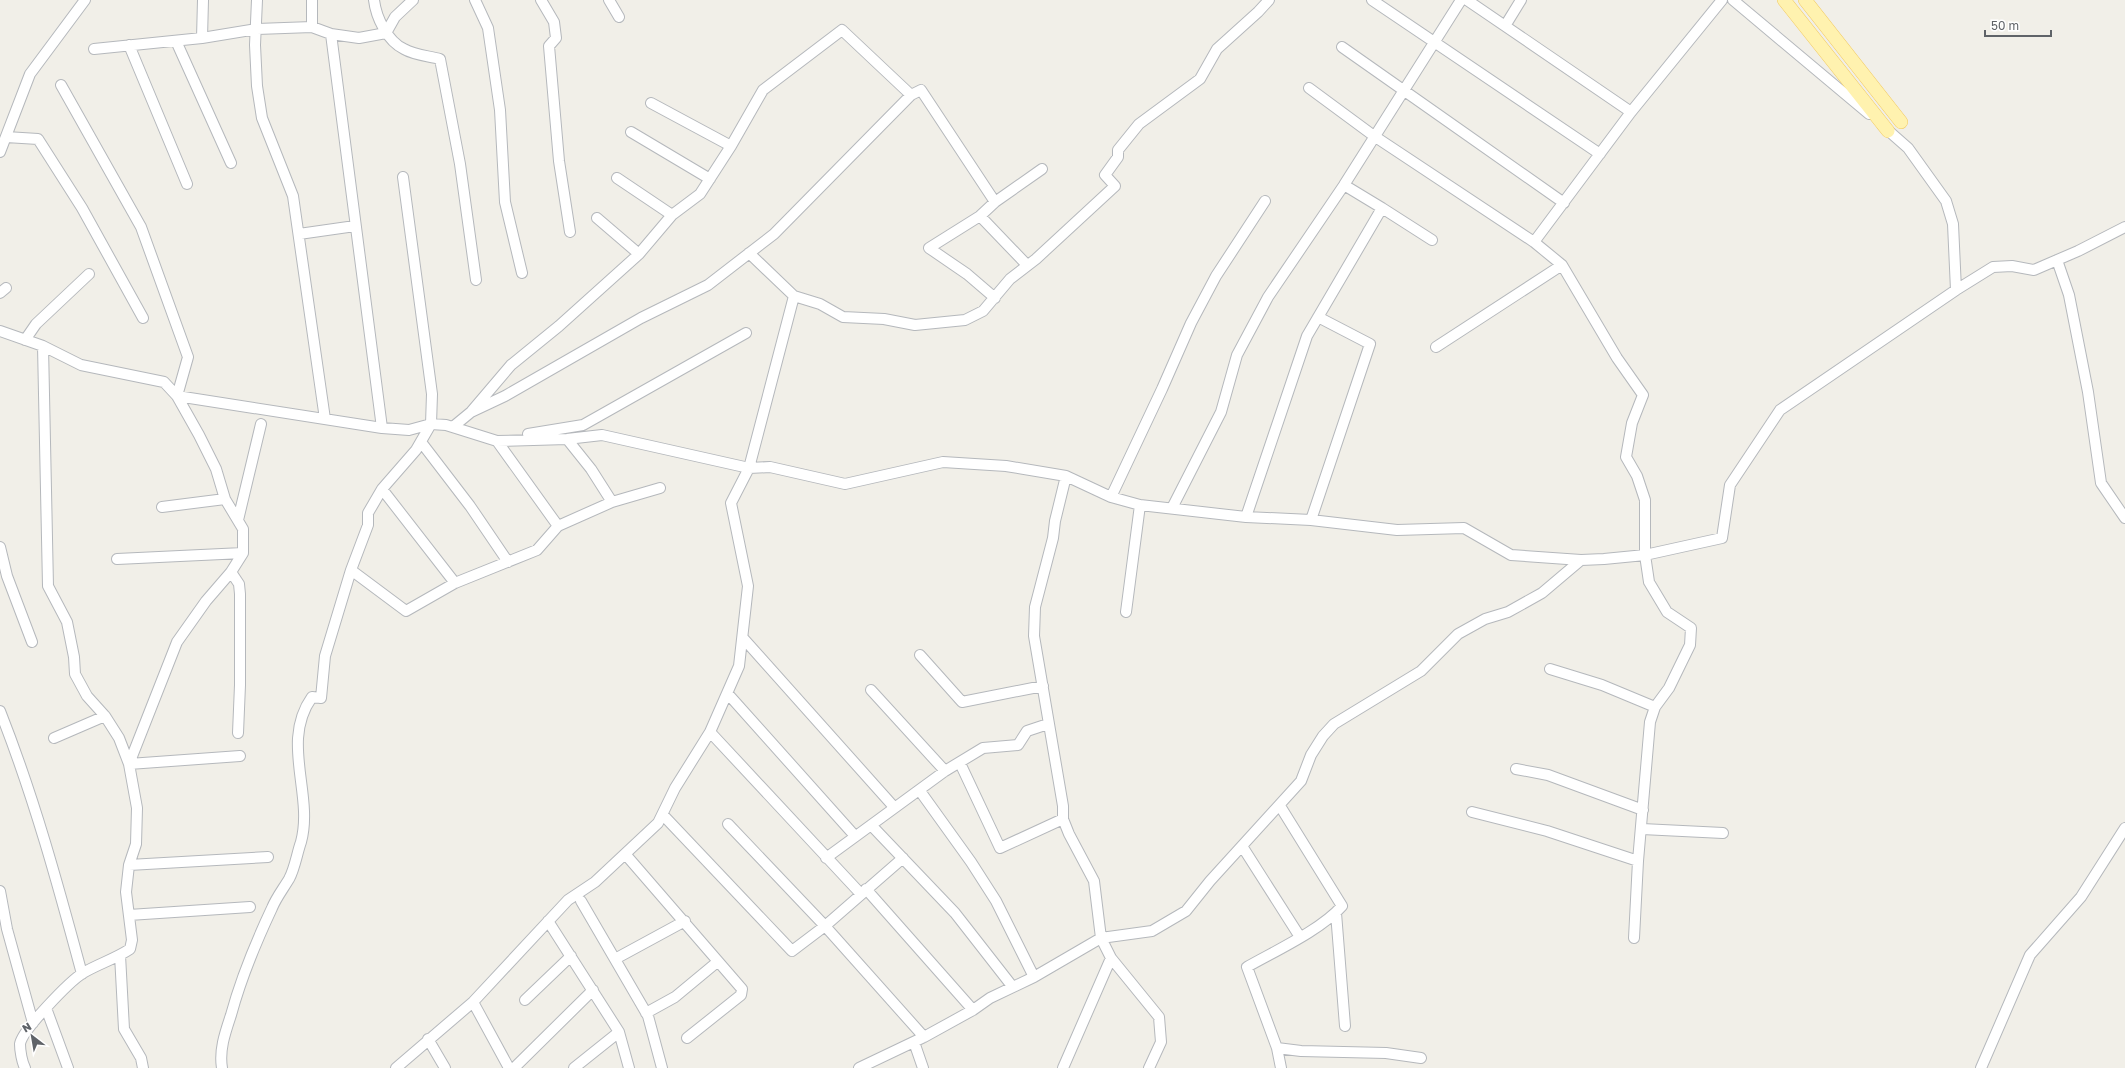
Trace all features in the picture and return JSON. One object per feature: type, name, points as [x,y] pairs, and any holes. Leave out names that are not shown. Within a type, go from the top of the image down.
[{"type":"main road","points":[[1784,0],[1888,131]]},
{"type":"main road","points":[[1805,0],[1901,122]]},
{"type":"street","points":[[0,152],[30,74],[85,0]]},
{"type":"street","points":[[202,38],[203,0]]},
{"type":"street","points":[[257,0],[257,29],[255,46],[257,86],[262,118],[293,196],[325,419]]},
{"type":"street","points":[[312,0],[312,27]]},
{"type":"street","points":[[374,0],[376,14],[386,33],[403,49],[440,59],[460,164],[476,280]]},
{"type":"street","points":[[94,49],[202,38],[257,29],[312,27],[331,34],[359,38],[386,33],[395,18],[413,0]]},
{"type":"street","points":[[476,0],[488,28],[500,110],[505,202],[522,273]]},
{"type":"street","points":[[541,0],[554,22],[556,38],[550,46],[559,161],[570,232]]},
{"type":"street","points":[[609,0],[619,17]]},
{"type":"street","points":[[749,254],[794,296],[820,304],[843,316],[884,319],[915,325],[965,320],[983,311],[1010,279],[1036,259],[1115,186],[1105,175],[1118,157],[1118,150],[1139,124],[1200,79],[1217,49],[1258,12],[1268,0]]},
{"type":"street","points":[[1372,0],[1600,154]]},
{"type":"street","points":[[1172,508],[1221,412],[1237,355],[1261,310],[1344,185],[1461,0]]},
{"type":"street","points":[[1467,0],[1631,112]]},
{"type":"street","points":[[1506,26],[1521,0]]},
{"type":"street","points":[[1534,242],[1631,112],[1722,0]]},
{"type":"street","points":[[1733,0],[1908,148],[1946,201],[1953,224],[1956,290]]},
{"type":"street","points":[[458,423],[470,412],[511,365],[559,326],[639,254],[672,215],[700,194],[731,146],[763,90],[842,30],[910,95]]},
{"type":"street","points":[[331,34],[382,428]]},
{"type":"street","points":[[176,41],[231,163]]},
{"type":"street","points":[[129,45],[187,184]]},
{"type":"street","points":[[1342,47],[1564,202]]},
{"type":"street","points":[[61,85],[143,235],[188,357],[177,396]]},
{"type":"street","points":[[1309,88],[1374,136],[1534,242],[1562,265],[1618,358],[1643,396],[1632,423],[1626,457],[1638,476],[1645,500],[1645,555],[1649,582],[1667,612],[1691,628],[1690,645],[1670,688],[1655,706],[1650,722],[1638,861],[1634,938]]},
{"type":"street","points":[[470,412],[505,396],[641,318],[708,285],[774,234],[910,95],[921,90],[995,202]]},
{"type":"street","points":[[651,102],[731,146]]},
{"type":"street","points":[[630,132],[710,179]]},
{"type":"street","points":[[6,137],[38,139],[82,208],[143,318]]},
{"type":"street","points":[[995,298],[967,274],[929,248],[980,216],[995,202],[1042,169]]},
{"type":"street","points":[[222,1068],[220,1053],[235,1000],[272,906],[290,877],[301,840],[304,825],[298,770],[298,737],[306,706],[312,697],[321,698],[325,656],[351,570],[368,525],[368,513],[382,489],[416,450],[431,424],[432,394],[403,177]]},
{"type":"street","points":[[617,178],[672,215]]},
{"type":"street","points":[[1344,185],[1432,240]]},
{"type":"street","points":[[1111,497],[1162,389],[1191,322],[1216,276],[1265,201]]},
{"type":"street","points":[[1246,517],[1307,336],[1382,208]]},
{"type":"street","points":[[980,216],[1027,265]]},
{"type":"street","points":[[596,218],[639,254]]},
{"type":"street","points":[[299,234],[355,226]]},
{"type":"street","points":[[458,423],[497,441],[567,439],[602,436],[749,468],[770,467],[845,484],[944,462],[1006,466],[1066,476],[1111,497],[1140,505],[1246,517],[1311,520],[1397,530],[1464,528],[1511,555],[1580,560],[1645,555],[1722,538],[1730,485],[1780,410],[1956,290],[1993,268],[2012,266],[2034,270],[2125,227]]},
{"type":"street","points":[[2057,260],[2069,295],[2088,392],[2100,483],[2125,518]]},
{"type":"street","points":[[1436,347],[1562,265]]},
{"type":"street","points":[[25,340],[36,324],[89,274]]},
{"type":"street","points":[[396,1068],[473,1002],[568,900],[595,882],[626,855],[658,823],[675,788],[710,732],[739,666],[748,586],[731,503],[749,468],[794,296]]},
{"type":"street","points":[[1311,520],[1370,344],[1318,317]]},
{"type":"street","points":[[0,331],[44,346],[81,365],[164,382],[177,396],[200,435],[216,469],[225,499],[243,529],[242,554],[231,572],[206,601],[177,642],[129,764]]},
{"type":"street","points":[[177,396],[382,428],[409,430],[431,424],[458,423],[488,433],[510,435],[583,425],[746,333]]},
{"type":"street","points":[[25,1068],[22,1063],[20,1043],[28,1027],[82,974],[130,949],[132,940],[126,892],[129,865],[136,844],[137,808],[129,764],[119,738],[105,716],[87,696],[75,674],[74,657],[67,622],[48,586],[44,346]]},
{"type":"street","points":[[238,520],[261,424]]},
{"type":"street","points":[[583,425],[588,437]]},
{"type":"street","points":[[567,439],[591,469],[612,502]]},
{"type":"street","points":[[497,441],[558,526]]},
{"type":"street","points":[[421,442],[470,506],[508,562]]},
{"type":"street","points":[[1066,476],[1055,521],[1053,538],[1035,607],[1034,636],[1063,806],[1063,819],[1068,834],[1094,881],[1101,938],[1111,958],[1159,1017],[1161,1042],[1149,1068]]},
{"type":"street","points":[[351,570],[406,611],[455,583],[537,550],[558,526],[612,502],[660,488]]},
{"type":"street","points":[[382,489],[455,583]]},
{"type":"street","points":[[162,507],[225,499]]},
{"type":"street","points":[[1126,612],[1140,505]]},
{"type":"street","points":[[0,547],[7,576],[32,642]]},
{"type":"street","points":[[116,559],[242,554]]},
{"type":"street","points":[[859,1068],[924,1037],[973,1010],[990,998],[1012,986],[1034,977],[1101,938],[1152,931],[1186,911],[1301,781],[1311,755],[1323,736],[1334,724],[1421,671],[1458,634],[1485,619],[1508,612],[1542,594],[1580,560]]},
{"type":"street","points":[[231,572],[239,584],[240,594],[240,685],[238,733]]},
{"type":"street","points":[[743,638],[894,807]]},
{"type":"street","points":[[920,655],[962,702],[1043,686]]},
{"type":"street","points":[[1550,669],[1602,685],[1655,706]]},
{"type":"street","points":[[871,690],[945,771]]},
{"type":"street","points":[[728,694],[855,836]]},
{"type":"street","points":[[0,711],[14,747],[49,851],[82,974]]},
{"type":"street","points":[[54,738],[105,716]]},
{"type":"street","points":[[826,858],[894,807],[920,791],[945,771],[983,748],[1018,745],[1027,731],[1048,724]]},
{"type":"street","points":[[710,732],[826,858],[863,891],[973,1010]]},
{"type":"street","points":[[129,764],[240,756]]},
{"type":"street","points":[[960,762],[1000,848],[1063,819]]},
{"type":"street","points":[[1516,769],[1548,775],[1642,810]]},
{"type":"street","points":[[920,791],[971,862],[996,901],[1034,977]]},
{"type":"street","points":[[1280,806],[1342,906],[1336,913],[1300,937],[1247,967],[1277,1048],[1281,1068]]},
{"type":"street","points":[[1472,812],[1547,831],[1638,861]]},
{"type":"street","points":[[663,815],[790,950],[795,950],[903,858]]},
{"type":"street","points":[[728,824],[824,926],[924,1037]]},
{"type":"street","points":[[871,824],[955,914],[1012,986]]},
{"type":"street","points":[[1642,828],[1723,833]]},
{"type":"street","points":[[1981,1068],[2030,955],[2081,897],[2125,828]]},
{"type":"street","points":[[1242,846],[1300,937]]},
{"type":"street","points":[[626,855],[685,921],[742,989],[741,995],[687,1038]]},
{"type":"street","points":[[129,865],[268,857]]},
{"type":"street","points":[[0,891],[4,931],[33,1023]]},
{"type":"street","points":[[582,901],[646,1013],[662,1068]]},
{"type":"street","points":[[129,915],[250,907]]},
{"type":"street","points":[[1336,913],[1345,1026]]},
{"type":"street","points":[[548,921],[619,1032],[629,1068]]},
{"type":"street","points":[[615,959],[685,921]]},
{"type":"street","points":[[120,955],[124,1029],[141,1058],[143,1068]]},
{"type":"street","points":[[525,1000],[571,956]]},
{"type":"street","points":[[1063,1068],[1111,958]]},
{"type":"street","points":[[646,1013],[675,997],[716,963]]},
{"type":"street","points":[[514,1068],[593,990]]},
{"type":"street","points":[[473,1002],[509,1068]]},
{"type":"street","points":[[46,1008],[68,1068]]},
{"type":"street","points":[[574,1068],[619,1032]]},
{"type":"street","points":[[428,1039],[445,1068]]},
{"type":"street","points":[[914,1042],[923,1068]]},
{"type":"street","points":[[1277,1048],[1301,1051],[1386,1053],[1421,1058]]}]
